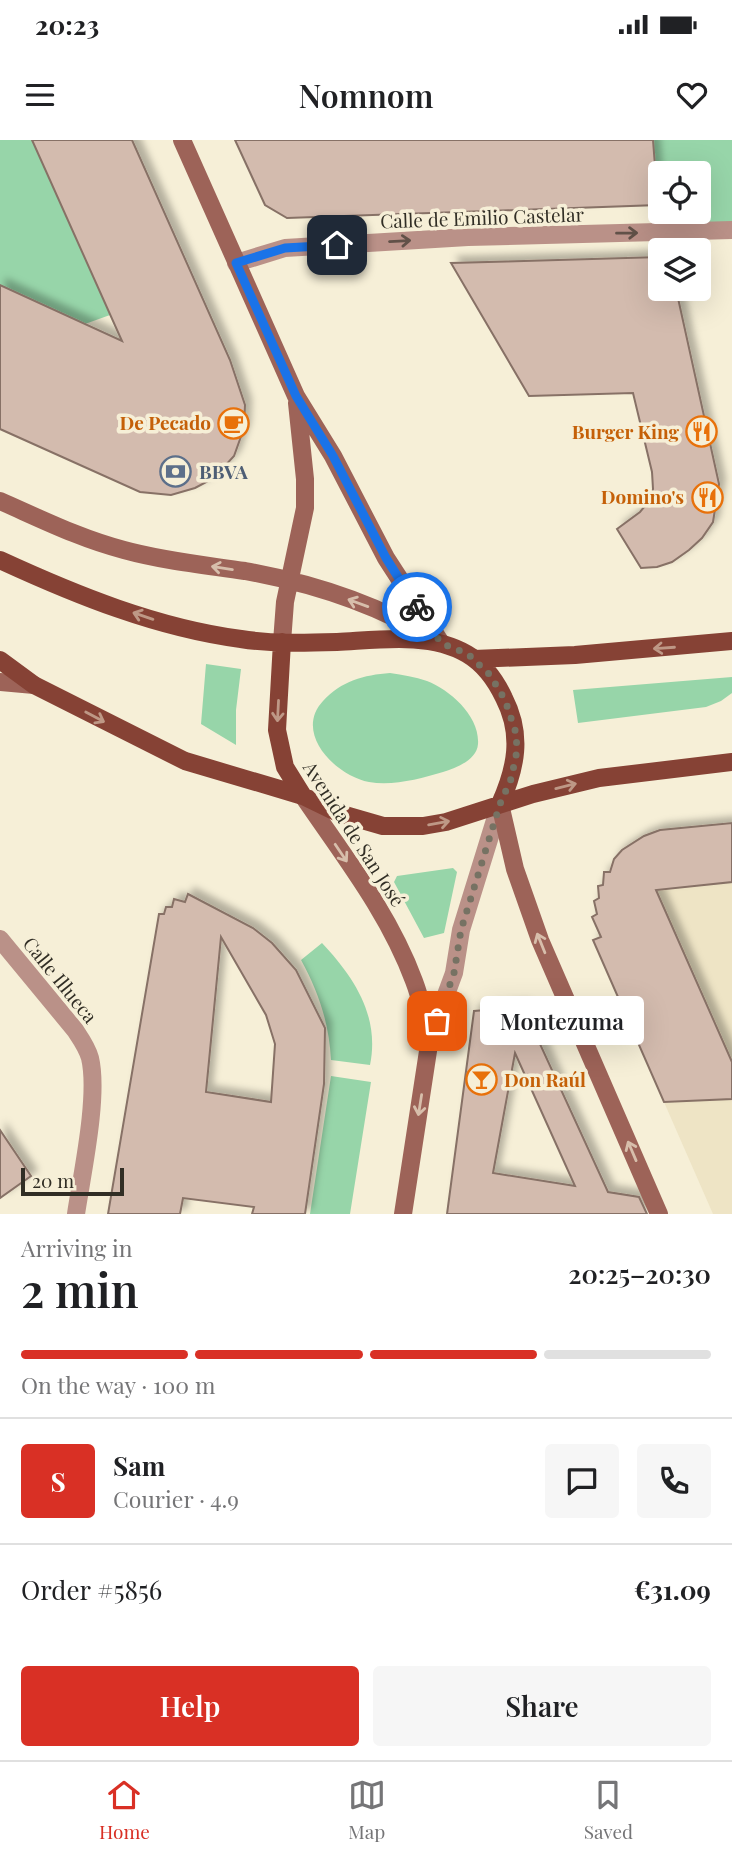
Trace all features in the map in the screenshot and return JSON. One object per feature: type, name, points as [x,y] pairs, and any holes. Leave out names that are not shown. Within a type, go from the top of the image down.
[{"type":"main road","name":"Avenida de San José","points":[[182,140],[296,396],[333,456],[386,558],[441,643]]},
{"type":"main road","name":"Avenida de San José","points":[[296,396],[305,479],[305,508],[290,580],[282,642],[277,730],[285,767],[377,904],[396,938],[415,982],[430,1038],[403,1214]]},
{"type":"main road","points":[[0,501],[78,535],[125,551],[290,580],[391,615],[474,659],[575,655],[732,641]]},
{"type":"main road","points":[[0,560],[70,590],[161,622],[243,640],[389,640],[441,643]]},
{"type":"main road","name":"Avenida de San José","points":[[474,659],[498,686],[513,718],[516,733],[517,751],[511,779],[500,804]]},
{"type":"main road","points":[[0,660],[34,685],[184,761],[303,796],[338,813],[383,826],[423,826],[446,822],[468,817],[500,804],[599,778],[732,762]]},
{"type":"main road","points":[[0,682],[34,685]]},
{"type":"main road","points":[[500,804],[515,869],[540,940],[659,1214]]},
{"type":"street","name":"Calle de Emilio Castelar","points":[[236,263],[285,248],[468,237],[732,230]]},
{"type":"street","name":"Avenida de San José","points":[[430,1038],[454,973],[461,930],[500,804]]},
{"type":"street","name":"Calle Illueca","points":[[0,939],[75,1030],[84,1042],[90,1058],[90,1120],[76,1214]]},
{"type":"shaded area","points":[[732,823],[732,1214],[713,1214],[593,940],[600,937],[592,917],[597,914],[594,901],[599,898],[598,886],[603,884],[604,872],[610,872],[614,859],[632,843],[654,831]]},
{"type":"green space","points":[[0,140],[32,140],[110,315],[85,324],[0,285]]},
{"type":"green space","points":[[653,140],[732,140],[732,225],[660,227],[660,224],[711,224],[711,161],[655,161]]},
{"type":"green space","points":[[206,664],[241,669],[236,710],[236,745],[201,724]]},
{"type":"green space","points":[[390,673],[436,685],[462,705],[477,734],[477,750],[470,759],[434,775],[387,783],[356,778],[332,762],[316,739],[313,726],[315,713],[337,688],[371,675]]},
{"type":"green space","points":[[732,677],[732,693],[706,707],[578,723],[573,690]]},
{"type":"green space","points":[[453,868],[457,872],[444,933],[424,938],[394,882],[397,876]]},
{"type":"green space","points":[[322,943],[362,998],[371,1030],[370,1065],[331,1060],[322,1008],[301,960]]},
{"type":"green space","points":[[331,1076],[371,1082],[350,1214],[310,1214]]},
{"type":"building","points":[[32,140],[132,140],[230,360],[245,405],[244,428],[234,456],[214,478],[195,488],[171,495],[140,492],[0,429],[0,285],[122,341]]},
{"type":"building","points":[[235,140],[653,140],[655,161],[648,161],[648,205],[287,218],[265,205]]},
{"type":"building","points":[[648,257],[648,301],[679,301],[719,484],[713,522],[689,550],[672,562],[641,568],[617,529],[640,512],[650,500],[653,489],[652,472],[633,393],[529,396],[451,263]]},
{"type":"building","points":[[732,823],[732,882],[656,890],[732,1062],[732,1099],[664,1102],[593,940],[601,937],[592,917],[597,914],[594,901],[599,898],[598,886],[603,885],[604,872],[610,872],[614,859],[622,850],[644,836],[660,830]]},
{"type":"building","points":[[188,894],[253,928],[272,943],[296,970],[325,1028],[324,1084],[305,1214],[252,1214],[254,1207],[183,1198],[180,1214],[108,1214],[159,914],[164,914],[166,907],[172,907],[174,899],[185,902]],"holes":[[[221,937],[266,1015],[275,1044],[271,1102],[206,1092]]]},
{"type":"building","points":[[523,1007],[608,1192],[639,1197],[647,1214],[447,1214],[474,1011]],"holes":[[[515,1053],[575,1186],[493,1173]]]},
{"type":"building","points":[[0,1130],[31,1176],[0,1198]]},
{"type":"way so far","points":[[417,607],[441,643],[468,654],[498,686],[513,718],[517,751],[511,779],[500,804],[461,930],[454,973],[437,1021]]},
{"type":"place","name":"De Pecado","points":[[234,423]]},
{"type":"place","name":"Burger King","points":[[702,432]]},
{"type":"place","name":"BBVA","points":[[176,472]]},
{"type":"place","name":"Domino's","points":[[707,497]]},
{"type":"place","name":"Montezuma","points":[[437,1021]]},
{"type":"place","name":"Don Raúl","points":[[481,1080]]},
{"type":"route","points":[[337,245],[285,248],[236,263],[296,396],[333,456],[386,558],[417,607]]}]
